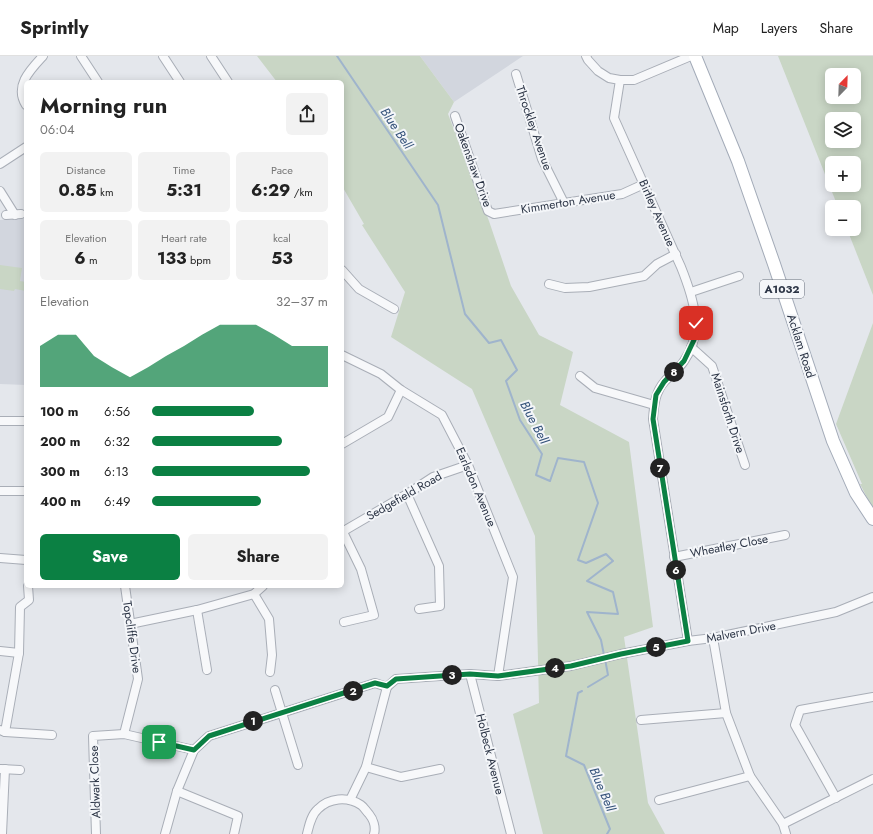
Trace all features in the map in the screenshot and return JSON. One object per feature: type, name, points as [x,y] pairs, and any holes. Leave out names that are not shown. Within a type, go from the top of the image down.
[{"type":"main road","name":"Acklam Road","points":[[695,56],[738,161],[833,441],[856,492],[873,519]]},
{"type":"street","points":[[24,101],[21,95],[22,83],[28,72],[43,56]]},
{"type":"street","points":[[163,56],[179,80]]},
{"type":"street","points":[[212,56],[227,80]]},
{"type":"street","points":[[586,56],[598,71],[609,78],[620,80],[634,80],[691,56]]},
{"type":"street","points":[[85,57],[97,80]]},
{"type":"street","name":"Throckley Avenue","points":[[516,74],[542,159],[564,203]]},
{"type":"street","name":"Birtley Avenue","points":[[620,80],[614,118],[676,254],[691,292],[696,323],[691,347],[684,361],[664,382],[656,395],[654,405]]},
{"type":"street","name":"Oakenshaw Drive","points":[[455,116],[488,211],[491,213]]},
{"type":"street","points":[[0,164],[24,148]]},
{"type":"street","name":"Kimmerton Avenue","points":[[491,213],[622,194],[644,184]]},
{"type":"street","points":[[0,190],[18,214],[6,215]]},
{"type":"street","points":[[549,284],[566,288],[589,287],[644,276],[658,264],[676,254]]},
{"type":"street","points":[[344,272],[359,289],[394,309]]},
{"type":"street","points":[[691,292],[739,276]]},
{"type":"street","name":"Mainsforth Drive","points":[[691,347],[712,366],[745,465]]},
{"type":"street","name":"Earlsdon Avenue","points":[[344,356],[381,374],[402,390],[442,415],[468,465],[513,577],[498,676]]},
{"type":"street","points":[[580,376],[595,388],[654,405],[653,419],[688,641]]},
{"type":"street","points":[[344,443],[388,417],[402,390]]},
{"type":"street","points":[[0,424],[0,421],[24,421]]},
{"type":"street","name":"Sedgefield Road","points":[[344,531],[433,477],[468,465]]},
{"type":"street","points":[[0,491],[24,491]]},
{"type":"street","points":[[407,494],[439,566],[440,606],[419,609]]},
{"type":"street","name":"Wheatley Close","points":[[674,557],[785,535]]},
{"type":"street","points":[[344,536],[361,569],[374,615],[344,622]]},
{"type":"street","points":[[0,558],[24,560]]},
{"type":"street","points":[[28,588],[29,600],[20,607],[19,653],[2,731],[52,735]]},
{"type":"street","name":"Topcliffe Drive","points":[[124,734],[138,679],[125,588]]},
{"type":"street","points":[[130,624],[197,610],[254,594],[261,588]]},
{"type":"street","points":[[254,594],[270,619],[272,655],[270,672]]},
{"type":"street","name":"Malvern Drive","points":[[194,750],[209,736],[375,683],[387,686],[396,679],[470,674],[498,676],[571,666],[621,654],[688,641],[713,638],[836,612],[873,597]]},
{"type":"street","points":[[197,610],[208,670]]},
{"type":"street","points":[[713,638],[726,713],[750,776],[783,824],[786,834]]},
{"type":"street","points":[[0,651],[19,653]]},
{"type":"street","name":"Holbeck Avenue","points":[[470,674],[510,834]]},
{"type":"street","points":[[350,800],[366,767],[387,686]]},
{"type":"street","points":[[275,690],[298,765]]},
{"type":"street","points":[[836,798],[795,725],[800,710],[873,697]]},
{"type":"street","points":[[641,720],[726,713]]},
{"type":"street","points":[[124,734],[194,750],[177,791],[165,834]]},
{"type":"street","name":"Aldwark Close","points":[[96,834],[93,736],[124,734]]},
{"type":"street","points":[[366,767],[401,777],[440,769]]},
{"type":"street","points":[[2,829],[3,769],[20,770]]},
{"type":"street","points":[[660,800],[750,776]]},
{"type":"street","points":[[783,824],[873,779]]},
{"type":"street","points":[[177,791],[238,816],[234,834]]},
{"type":"street","points":[[307,834],[310,821],[316,809],[328,801],[342,799],[350,800],[362,805],[372,818],[375,830],[374,834]]},
{"type":"shaded area","points":[[420,56],[523,56],[454,102]]},
{"type":"shaded area","points":[[24,218],[24,385],[0,384],[0,220]]},
{"type":"green space","points":[[257,56],[420,56],[454,102],[448,114],[489,221],[511,286],[539,335],[573,352],[560,405],[629,442],[653,627],[624,637],[648,803],[665,834],[543,834],[513,714],[539,703],[535,536],[472,389],[391,337],[405,292],[362,225],[364,224],[344,189],[344,80],[275,80]]},
{"type":"green space","points":[[778,56],[873,56],[873,295],[850,236],[861,236],[861,200],[835,200],[832,192],[861,192],[861,156],[825,156],[825,174]]},
{"type":"green space","points":[[0,265],[22,268],[20,281],[24,282],[24,291],[0,289]]},
{"type":"green space","points":[[873,323],[873,509],[860,484],[862,484],[836,424]]},
{"type":"waterway","name":"Blue Bell","points":[[337,56],[438,205],[465,314],[489,343],[501,340],[517,370],[506,381],[520,420],[542,454],[536,475],[550,481],[558,458],[584,462],[598,503],[578,560],[586,563],[606,554],[613,561],[587,581],[613,592],[618,614],[587,612],[601,640],[604,655]]},
{"type":"waterway","name":"Blue Bell","points":[[588,687],[608,675],[605,659]]},
{"type":"waterway","name":"Blue Bell","points":[[582,691],[578,693],[566,756],[584,765],[610,829],[607,834]]},
{"type":"route","points":[[159,742],[194,750],[209,736],[375,683],[387,686],[396,679],[470,674],[498,676],[571,666],[621,654],[688,641],[653,419],[656,395],[664,382],[684,361],[694,340],[696,323]]}]
